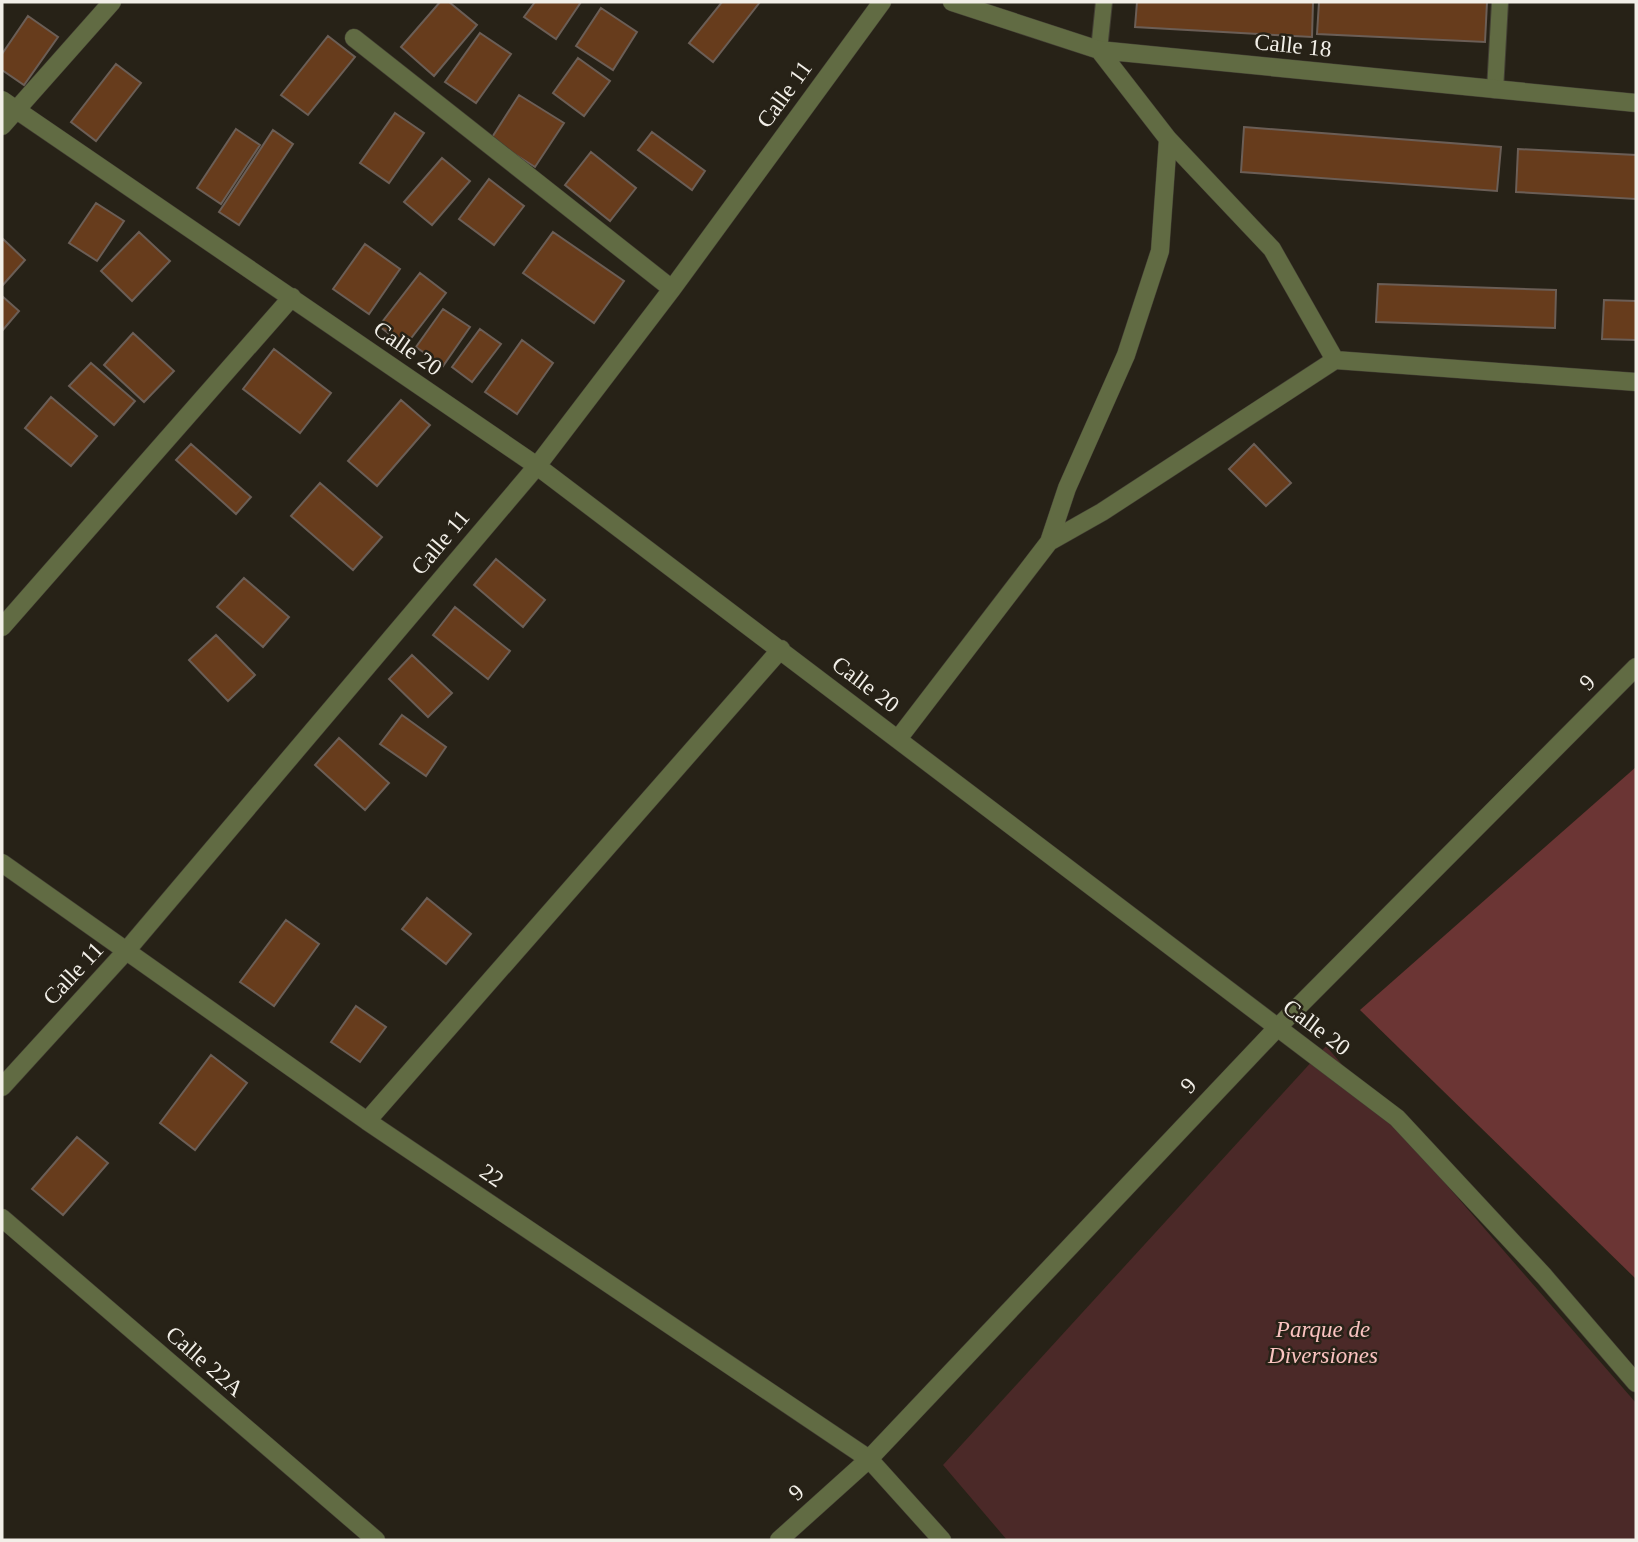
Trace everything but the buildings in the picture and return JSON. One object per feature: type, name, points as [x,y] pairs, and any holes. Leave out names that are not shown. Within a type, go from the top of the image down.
[{"type":"street","points":[[2,126],[9,104],[113,2]]},
{"type":"street","name":"Calle 11","points":[[2,1087],[127,950],[537,466],[672,289],[882,2]]},
{"type":"street","name":"Calle 18","points":[[952,2],[1099,50],[1636,103]]},
{"type":"street","points":[[354,38],[672,289]]},
{"type":"street","points":[[1099,50],[1168,139],[1272,249],[1335,360]]},
{"type":"street","name":"Calle 20","points":[[9,104],[537,466],[1397,1118],[1544,1276],[1636,1383]]},
{"type":"street","points":[[898,739],[1049,542],[1067,488],[1126,355],[1160,251],[1168,139]]},
{"type":"street","points":[[2,627],[292,297]]},
{"type":"street","points":[[1049,542],[1102,512],[1335,360],[1636,382]]},
{"type":"street","points":[[368,1121],[781,649]]},
{"type":"street","name":"9","points":[[779,1540],[869,1458],[1277,1028],[1636,667]]},
{"type":"street","name":"22","points":[[2,863],[368,1121],[869,1458],[942,1540]]},
{"type":"street","name":"Calle 22A","points":[[2,1218],[376,1540]]},
{"type":"lane","points":[[1099,50],[1104,2]]},
{"type":"lane","points":[[1495,90],[1500,2]]},
{"type":"green space","name":"Parque de Diversiones","points":[[1326,1046],[1636,1403],[1636,1540],[1007,1540],[943,1465]]},
{"type":"shaded area","points":[[1636,767],[1636,1279],[1360,1010]]}]
